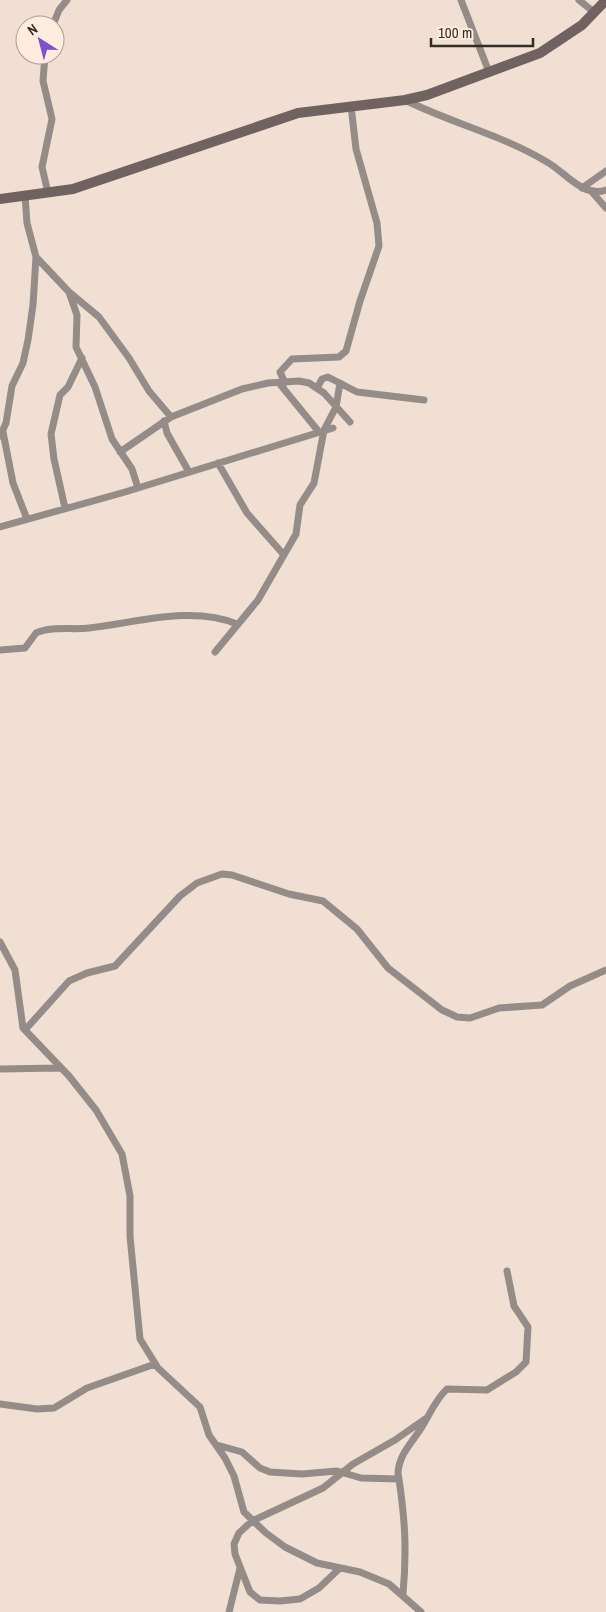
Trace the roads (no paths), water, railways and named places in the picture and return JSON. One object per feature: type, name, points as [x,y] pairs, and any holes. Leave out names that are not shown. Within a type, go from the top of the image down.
[{"type":"street","points":[[57,15],[66,0]]},
{"type":"street","points":[[461,0],[489,72]]},
{"type":"street","points":[[579,0],[596,13]]},
{"type":"street","points":[[0,199],[73,189],[209,145],[298,113],[405,100],[427,95],[540,53],[582,25],[596,13],[606,0]]},
{"type":"street","points":[[44,65],[43,81],[52,119],[42,167],[48,193]]},
{"type":"street","points":[[405,100],[433,114],[496,137],[545,161],[582,188],[592,192],[606,208]]},
{"type":"street","points":[[321,431],[282,383],[280,372],[292,359],[332,358],[338,357],[346,351],[360,301],[379,246],[377,223],[356,149],[350,106]]},
{"type":"street","points":[[582,188],[606,171]]},
{"type":"street","points":[[592,192],[606,190]]},
{"type":"street","points":[[25,195],[27,223],[36,257],[28,340],[23,363],[12,386],[1,434],[15,490],[27,519]]},
{"type":"street","points":[[36,257],[69,292],[99,317],[129,358],[168,419],[167,433],[189,472]]},
{"type":"street","points":[[69,292],[77,314],[76,347],[95,387],[112,439],[132,469],[138,488]]},
{"type":"street","points":[[65,508],[54,460],[51,434],[60,395],[68,387],[82,358]]},
{"type":"street","points":[[317,388],[325,377],[357,392],[424,400]]},
{"type":"street","points":[[120,452],[168,419],[251,386],[303,381],[317,388],[350,422]]},
{"type":"street","points":[[215,652],[236,624],[258,600],[298,530],[300,505],[314,483],[321,431],[336,407],[340,383]]},
{"type":"street","points":[[0,527],[283,445],[333,428]]},
{"type":"street","points":[[218,463],[247,513],[284,555]]},
{"type":"street","points":[[0,650],[25,648],[36,633],[49,630],[89,628],[193,616],[221,618],[236,624]]},
{"type":"street","points":[[25,1030],[69,981],[87,973],[115,966],[180,896],[197,883],[222,874],[232,875],[277,891],[324,901],[357,929],[388,968],[442,1010],[457,1018],[474,1017],[499,1008],[542,1005],[570,986],[606,970]]},
{"type":"street","points":[[0,942],[15,970],[25,1030],[96,1110],[123,1158],[130,1196],[130,1236],[140,1339],[155,1364],[200,1407],[209,1435],[217,1445],[234,1476],[243,1509],[252,1521],[285,1547],[317,1563],[371,1576],[389,1584],[403,1594],[421,1612]]},
{"type":"street","points":[[0,1069],[60,1068]]},
{"type":"street","points":[[403,1594],[406,1526],[399,1479],[401,1458],[439,1396],[446,1389],[486,1390],[516,1372],[526,1362],[528,1327],[514,1306],[507,1271]]},
{"type":"street","points":[[0,1404],[37,1409],[54,1408],[87,1388],[155,1364]]},
{"type":"street","points":[[340,1568],[319,1588],[306,1597],[273,1602],[259,1599],[250,1592],[240,1567],[234,1544],[239,1533],[252,1521],[322,1488],[342,1472],[427,1417]]},
{"type":"street","points":[[217,1445],[242,1452],[260,1468],[270,1472],[342,1472],[361,1478],[399,1479]]},
{"type":"street","points":[[229,1612],[240,1567]]}]
